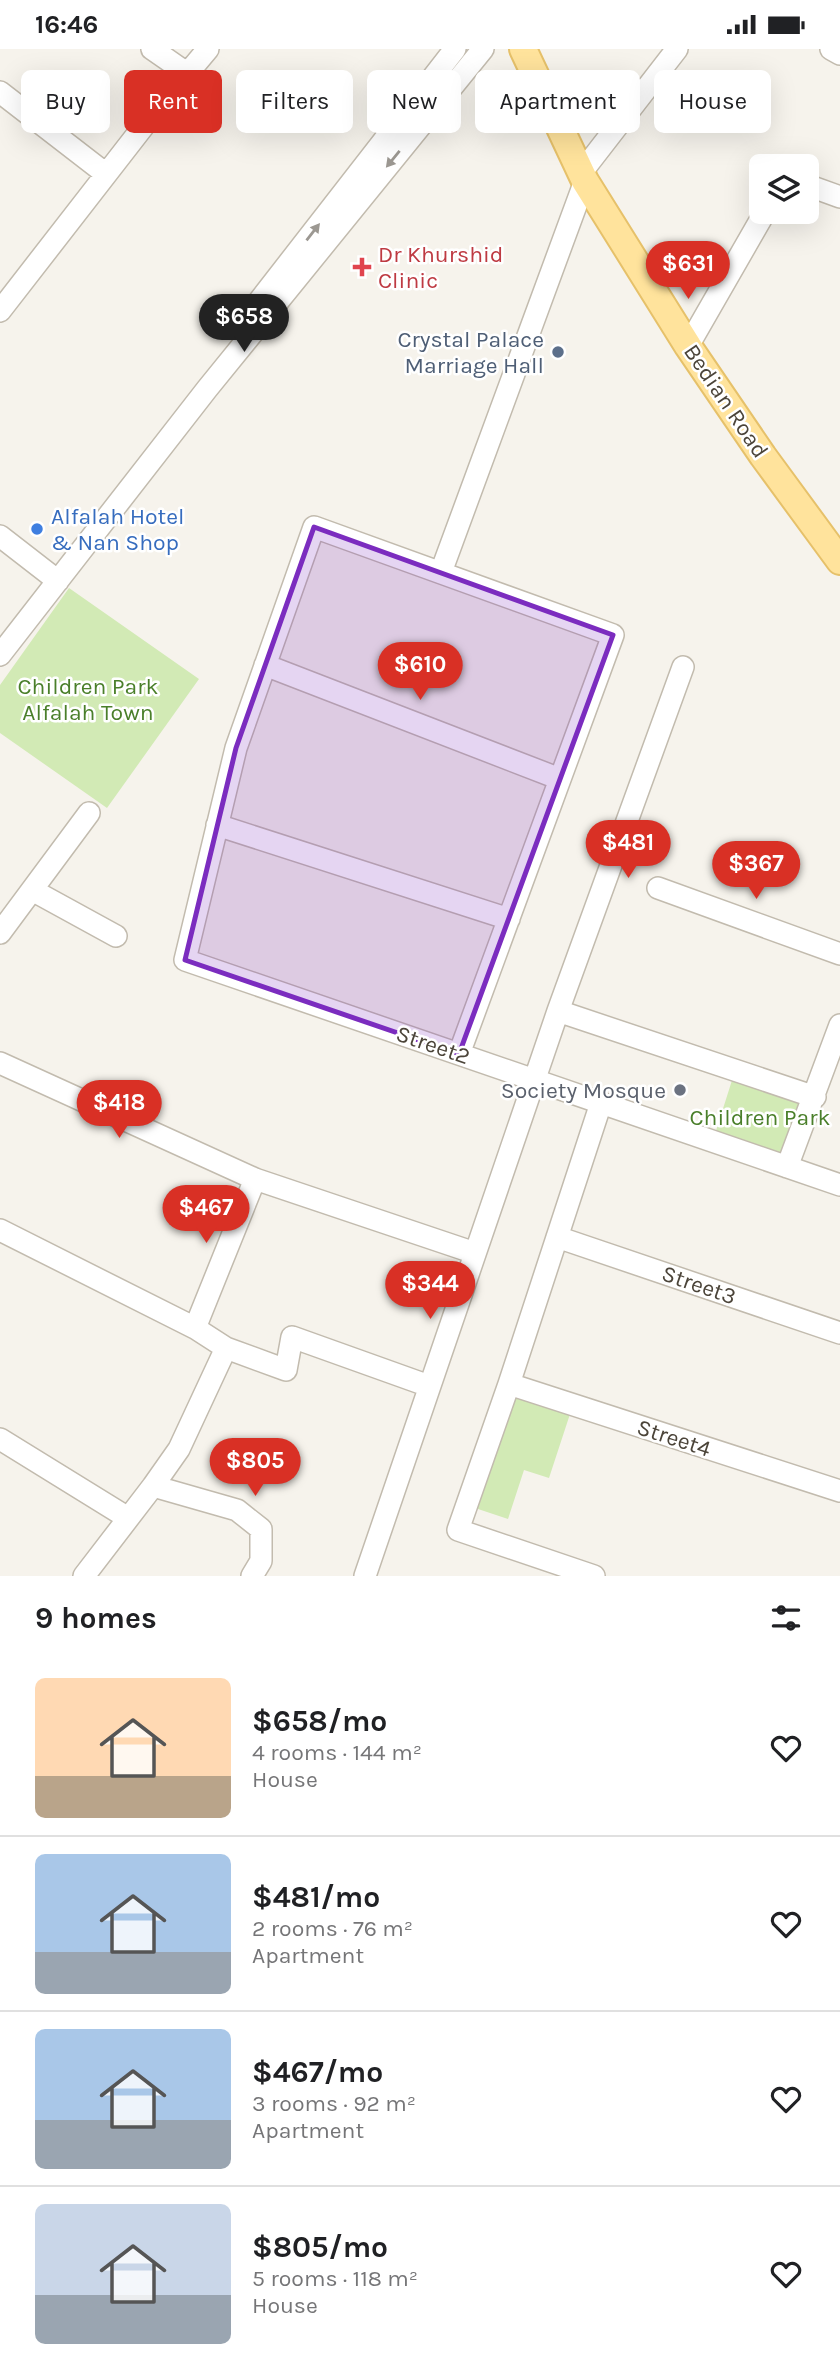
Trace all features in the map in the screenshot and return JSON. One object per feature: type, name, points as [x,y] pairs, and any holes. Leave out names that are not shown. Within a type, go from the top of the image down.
[{"type":"main road","name":"Bedian Road","points":[[523,49],[583,177],[688,346],[763,456],[840,561]]},
{"type":"street","points":[[152,49],[182,70]]},
{"type":"street","points":[[191,70],[208,49]]},
{"type":"street","points":[[443,70],[456,49]]},
{"type":"street","points":[[461,71],[483,49]]},
{"type":"street","points":[[441,572],[583,177],[677,49]]},
{"type":"street","points":[[831,49],[840,54]]},
{"type":"street","points":[[0,92],[106,174]]},
{"type":"street","points":[[0,311],[140,133]]},
{"type":"street","points":[[0,634],[53,577],[206,389],[402,133]]},
{"type":"street","points":[[819,189],[840,197]]},
{"type":"street","points":[[688,346],[758,224]]},
{"type":"street","points":[[459,1054],[509,919],[613,635],[314,527],[236,748],[218,825],[509,919]]},
{"type":"street","points":[[0,536],[53,577]]},
{"type":"street","points":[[0,655],[53,577]]},
{"type":"street","points":[[265,665],[560,779]]},
{"type":"street","points":[[365,1576],[558,1011],[683,667]]},
{"type":"street","points":[[0,933],[89,813]]},
{"type":"street","name":"Street2","points":[[218,825],[185,960],[840,1185]]},
{"type":"street","points":[[658,888],[840,954]]},
{"type":"street","points":[[32,890],[116,936]]},
{"type":"street","points":[[558,1011],[815,1097]]},
{"type":"street","points":[[788,1167],[840,1028]]},
{"type":"street","points":[[0,1063],[256,1179],[475,1253]]},
{"type":"street","points":[[594,1576],[458,1530],[601,1103]]},
{"type":"street","points":[[195,1328],[256,1179]]},
{"type":"street","points":[[0,1230],[195,1328],[226,1348],[286,1370],[292,1337],[429,1386]]},
{"type":"street","name":"Street3","points":[[557,1237],[840,1333]]},
{"type":"street","points":[[84,1576],[178,1449],[226,1348]]},
{"type":"street","name":"Street4","points":[[509,1384],[840,1491]]},
{"type":"street","points":[[0,1439],[128,1518]]},
{"type":"street","points":[[153,1486],[237,1510],[261,1529],[261,1561],[253,1576]]},
{"type":"highlighted area","points":[[314,527],[613,635],[459,1054],[185,960],[236,748]]},
{"type":"green space","name":"Children Park Alfalah Town","points":[[69,588],[199,679],[107,808],[0,733],[0,685]]},
{"type":"green space","name":"Children Park","points":[[734,1074],[803,1097],[781,1157],[714,1137]]},
{"type":"green space","points":[[512,1392],[571,1411],[549,1478],[524,1470],[508,1519],[475,1508]]},
{"type":"place","name":"Dr Khurshid Clinic","points":[[362,267]]},
{"type":"place","name":"Crystal Palace Marriage Hall","points":[[558,352]]},
{"type":"place","name":"Alfalah Hotel & Nan Shop","points":[[37,529]]},
{"type":"place","name":"Society Mosque","points":[[680,1090]]}]
